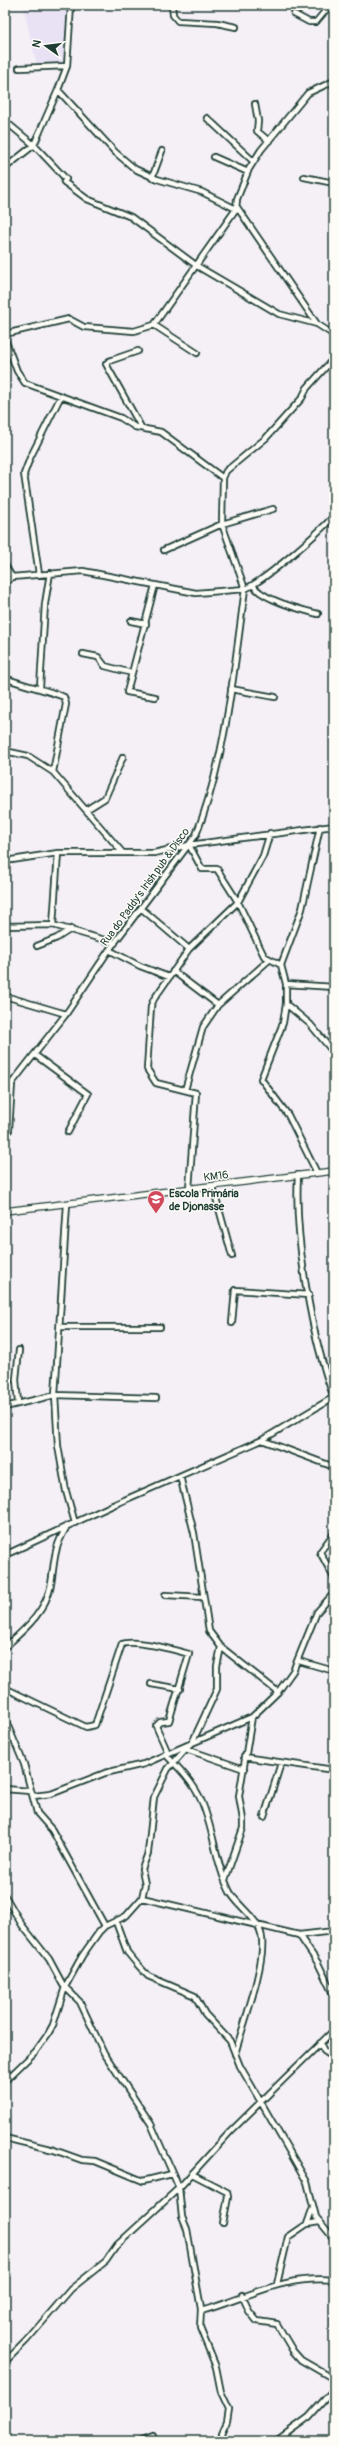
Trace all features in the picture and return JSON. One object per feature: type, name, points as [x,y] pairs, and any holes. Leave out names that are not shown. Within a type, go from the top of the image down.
[{"type":"street","points":[[5,168],[34,145],[58,90],[67,66],[71,5]]},
{"type":"street","points":[[172,5],[173,15],[178,21],[217,23],[236,27]]},
{"type":"street","points":[[294,14],[309,22],[316,22],[330,5]]},
{"type":"street","points":[[19,68],[67,66]]},
{"type":"street","points":[[5,334],[69,319],[84,327],[142,330],[154,325],[197,266],[236,208],[237,199],[253,161],[308,93],[334,81]]},
{"type":"street","points":[[58,90],[115,152],[135,169],[152,178],[202,192],[236,208],[317,324]]},
{"type":"street","points":[[255,104],[258,121],[257,131],[269,141]]},
{"type":"street","points":[[207,118],[253,161]]},
{"type":"street","points":[[5,121],[34,145],[66,178],[64,182],[87,199],[131,218],[197,266],[285,317],[317,324],[334,335]]},
{"type":"street","points":[[152,178],[162,151]]},
{"type":"street","points":[[214,157],[248,172]]},
{"type":"street","points":[[304,177],[334,183]]},
{"type":"street","points":[[154,325],[197,353]]},
{"type":"street","points":[[5,338],[17,371],[25,383],[121,418],[135,427],[161,432],[223,478]]},
{"type":"street","points":[[138,351],[109,361],[106,364],[141,427]]},
{"type":"street","points":[[245,589],[222,524],[223,478],[226,471],[266,438],[302,398],[308,388],[334,358]]},
{"type":"street","points":[[39,574],[24,474],[30,458],[60,396]]},
{"type":"street","points":[[164,550],[222,524],[274,509]]},
{"type":"street","points":[[5,584],[12,577],[83,571],[196,594],[232,588],[245,589],[253,585],[334,516]]},
{"type":"street","points":[[5,565],[12,577]]},
{"type":"street","points":[[40,688],[45,604],[50,574]]},
{"type":"street","points":[[155,585],[128,694],[155,697]]},
{"type":"street","points":[[253,585],[260,592],[297,609],[318,614]]},
{"type":"street","name":"Rua do Paddy's Irish pub & Disco","points":[[5,1092],[66,1014],[109,950],[142,909],[189,845],[202,820],[221,744],[231,689],[245,589]]},
{"type":"street","points":[[131,621],[146,624]]},
{"type":"street","points":[[83,654],[98,657],[105,666],[132,673]]},
{"type":"street","points":[[5,678],[31,688],[40,688],[64,697],[66,704],[53,772]]},
{"type":"street","points":[[231,689],[275,697]]},
{"type":"street","points":[[5,751],[28,756],[53,772],[122,852]]},
{"type":"street","points":[[86,810],[105,798],[122,757]]},
{"type":"street","points":[[5,861],[58,853],[154,853],[189,845],[270,833],[334,826]]},
{"type":"street","points":[[317,1173],[288,1115],[261,1079],[283,1023],[286,1004],[286,984],[281,965],[302,909],[320,827]]},
{"type":"street","points":[[189,1189],[196,1093],[156,1083],[147,1069],[151,1006],[154,999],[189,949],[238,902],[263,856],[270,833]]},
{"type":"street","points":[[189,845],[199,866],[205,870],[217,869],[238,902],[262,952],[269,960],[281,965]]},
{"type":"street","points":[[53,925],[58,853]]},
{"type":"street","points":[[142,909],[189,949]]},
{"type":"street","points":[[5,926],[53,925],[115,943]]},
{"type":"street","points":[[37,946],[57,938],[71,929]]},
{"type":"street","points":[[109,950],[140,966],[169,977]]},
{"type":"street","points":[[185,1090],[204,1027],[218,1005],[269,960]]},
{"type":"street","points":[[173,971],[218,1005]]},
{"type":"street","points":[[286,984],[334,988]]},
{"type":"street","points":[[5,996],[66,1014]]},
{"type":"street","points":[[286,1004],[310,1024],[334,1053]]},
{"type":"street","points":[[35,1055],[88,1094],[68,1132]]},
{"type":"street","points":[[9,1130],[12,1084]]},
{"type":"street","name":"KM16","points":[[5,1211],[214,1187],[334,1171]]},
{"type":"street","points":[[5,1555],[262,1440],[334,1397],[323,1367],[309,1295],[296,1202],[298,1175]]},
{"type":"street","points":[[214,1187],[232,1256]]},
{"type":"street","points":[[67,1204],[55,1395],[58,1446],[66,1491],[75,1523]]},
{"type":"street","points":[[232,1323],[235,1290],[309,1295]]},
{"type":"street","points":[[60,1327],[160,1327]]},
{"type":"street","points":[[18,1404],[16,1379],[19,1350]]},
{"type":"street","points":[[5,1407],[55,1395],[156,1398]]},
{"type":"street","points":[[262,1440],[334,1467]]},
{"type":"street","points":[[180,1476],[187,1497],[209,1631],[221,1647],[278,1692]]},
{"type":"street","points":[[5,1647],[33,1622],[42,1606],[51,1585],[56,1545],[66,1528]]},
{"type":"street","points":[[334,1533],[320,1552],[334,1578]]},
{"type":"street","points":[[33,1796],[62,1791],[105,1773],[144,1764],[252,1716],[278,1692],[299,1661],[309,1628],[317,1612],[334,1593]]},
{"type":"street","points":[[165,1595],[203,1596]]},
{"type":"street","points":[[5,1688],[86,1727],[92,1727],[95,1725],[120,1647],[124,1643],[167,1648],[189,1654],[180,1689],[169,1721],[160,1722],[156,1726],[167,1754],[186,1776],[201,1800],[225,1880],[235,1899],[258,1926],[263,1940],[260,1960],[235,2054]]},
{"type":"street","points":[[6,2078],[36,2051],[48,2034],[53,2025],[64,1987],[82,1956],[105,1926],[116,1922],[133,1909],[142,1898],[145,1884],[142,1869],[148,1853],[152,1805],[160,1784],[173,1762],[191,1744],[217,1689],[217,1666],[221,1647]]},
{"type":"street","points":[[299,1661],[334,1671]]},
{"type":"street","points":[[150,1684],[180,1689]]},
{"type":"street","points":[[225,1880],[243,1828],[239,1796],[244,1769],[244,1757],[252,1716]]},
{"type":"street","points":[[5,1719],[24,1764],[37,1813],[52,1830],[105,1926]]},
{"type":"street","points":[[186,1749],[244,1769]]},
{"type":"street","points":[[244,1757],[334,1770]]},
{"type":"street","points":[[264,1816],[281,1763]]},
{"type":"street","points":[[5,1789],[30,1791]]},
{"type":"street","points":[[5,1896],[25,1930],[50,1959],[64,1987],[80,2002],[104,2053],[151,2124],[179,2188],[182,2217],[187,2229],[201,2311],[200,2328],[216,2367],[221,2392],[229,2409],[227,2422],[222,2433],[224,2441]]},
{"type":"street","points":[[142,1898],[300,1935],[334,1931]]},
{"type":"street","points":[[116,1922],[127,1952],[148,1976],[195,1996],[205,2014],[225,2035],[260,2102],[307,2182],[319,2222],[334,2239]]},
{"type":"street","points":[[300,1935],[318,1963],[334,1996]]},
{"type":"street","points":[[5,2362],[62,2301],[71,2289],[106,2260],[117,2245],[179,2188],[260,2102],[334,2030]]},
{"type":"street","points":[[320,2043],[324,2051],[334,2058]]},
{"type":"street","points":[[5,2138],[58,2151],[82,2160],[94,2161],[143,2181],[172,2174]]},
{"type":"street","points":[[192,2174],[205,2182],[222,2187],[227,2192],[228,2197],[223,2223]]},
{"type":"street","points":[[307,2224],[314,2206]]},
{"type":"street","points":[[277,2284],[286,2240],[307,2224],[319,2222]]},
{"type":"street","points":[[201,2311],[219,2306],[242,2295],[277,2284],[320,2279],[334,2280]]},
{"type":"street","points":[[242,2295],[249,2311],[257,2321],[277,2324],[293,2351],[301,2360],[334,2379]]},
{"type":"street","points":[[334,2320],[334,2326]]},
{"type":"street","points":[[276,2441],[309,2417],[334,2389]]},
{"type":"street","points":[[140,2441],[153,2436]]},
{"type":"shaded area","points":[[23,5],[71,5],[65,63],[37,66]]},
{"type":"place","name":"Escola Primária de Djonasse","points":[[156,1214]]}]
